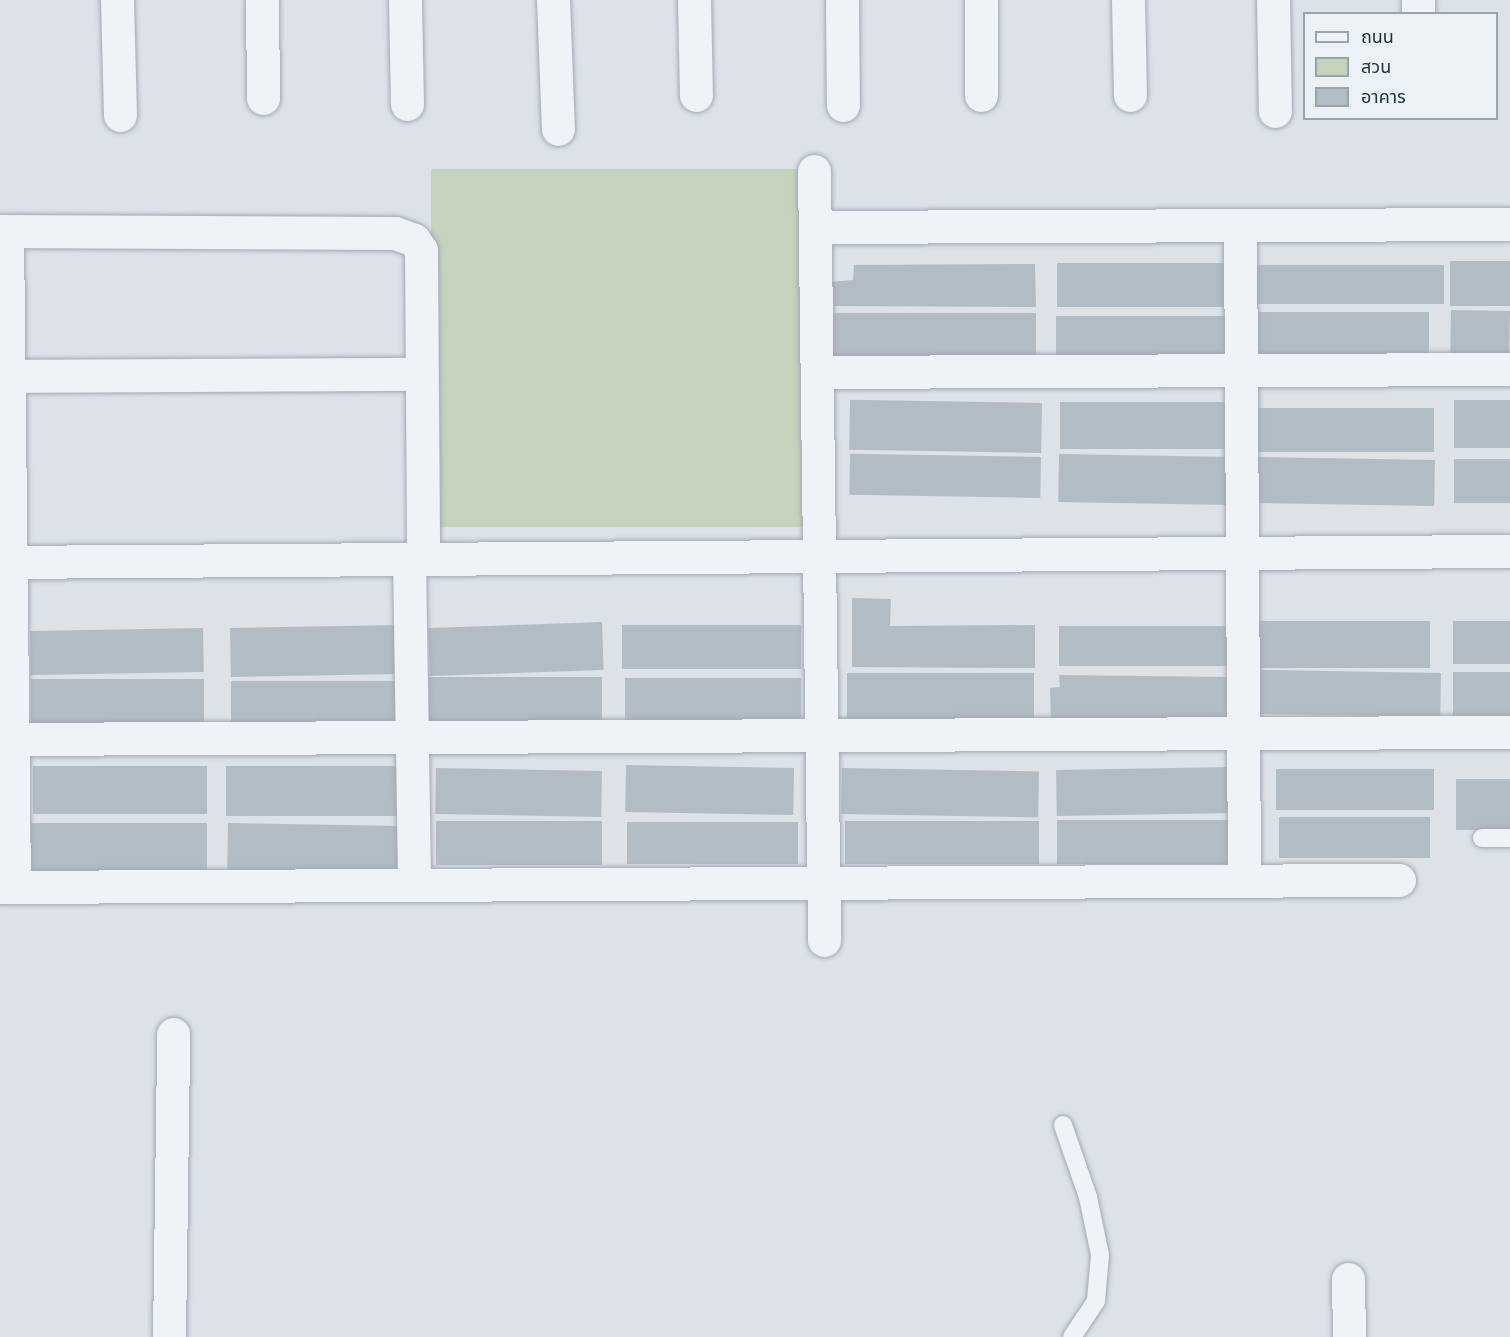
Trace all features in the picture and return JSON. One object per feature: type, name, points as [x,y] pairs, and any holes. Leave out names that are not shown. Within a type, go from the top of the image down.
[{"type":"street","points":[[117,0],[120,115]]},
{"type":"street","points":[[262,0],[263,98]]},
{"type":"street","points":[[405,0],[407,104]]},
{"type":"street","points":[[553,0],[558,129]]},
{"type":"street","points":[[694,0],[696,95]]},
{"type":"street","points":[[842,0],[843,105]]},
{"type":"street","points":[[981,0],[981,95]]},
{"type":"street","points":[[1128,0],[1130,95]]},
{"type":"street","points":[[1273,0],[1275,111]]},
{"type":"street","points":[[814,171],[824,940]]},
{"type":"street","points":[[815,227],[1510,224]]},
{"type":"street","points":[[1240,225],[1244,881]]},
{"type":"street","points":[[414,885],[412,737],[421,374],[421,250],[404,234],[3,231],[7,887],[1244,881],[1399,880]]},
{"type":"street","points":[[817,372],[1510,369]]},
{"type":"street","points":[[4,376],[421,374]]},
{"type":"street","points":[[5,562],[1510,551]]},
{"type":"street","points":[[6,739],[1510,732]]},
{"type":"street","points":[[170,1337],[173,1034]]},
{"type":"street","points":[[1348,1279],[1349,1337]]},
{"type":"lane","points":[[1482,838],[1510,838]]},
{"type":"lane","points":[[1063,1125],[1088,1197],[1100,1255],[1096,1301],[1072,1337]]},
{"type":"green space","points":[[431,169],[803,169],[803,527],[431,527]]},
{"type":"building","points":[[1450,261],[1510,261],[1510,306],[1450,306]]},
{"type":"building","points":[[1057,263],[1230,263],[1230,307],[1057,307]]},
{"type":"building","points":[[1035,264],[1036,307],[830,306],[829,282],[853,280],[854,265]]},
{"type":"building","points":[[1256,265],[1444,265],[1444,304],[1256,304]]},
{"type":"building","points":[[1451,310],[1510,311],[1509,357],[1450,356]]},
{"type":"building","points":[[1257,312],[1429,312],[1429,360],[1257,360]]},
{"type":"building","points":[[831,313],[1036,313],[1036,357],[831,357]]},
{"type":"building","points":[[1056,316],[1230,316],[1230,360],[1056,360]]},
{"type":"building","points":[[850,400],[1042,403],[1041,453],[849,450]]},
{"type":"building","points":[[1454,400],[1510,400],[1510,448],[1454,448]]},
{"type":"building","points":[[1060,402],[1233,402],[1233,449],[1060,449]]},
{"type":"building","points":[[1252,408],[1434,408],[1434,452],[1252,452]]},
{"type":"building","points":[[850,454],[1041,457],[1040,498],[849,495]]},
{"type":"building","points":[[1059,454],[1232,457],[1231,505],[1058,502]]},
{"type":"building","points":[[1256,457],[1435,460],[1434,506],[1255,503]]},
{"type":"building","points":[[1454,459],[1510,459],[1510,503],[1454,503]]},
{"type":"building","points":[[852,598],[891,599],[890,626],[1035,625],[1035,668],[852,667]]},
{"type":"building","points":[[1257,621],[1430,621],[1430,668],[1257,668]]},
{"type":"building","points":[[1453,621],[1510,621],[1510,664],[1453,664]]},
{"type":"building","points":[[602,622],[604,670],[430,676],[428,628]]},
{"type":"building","points":[[399,625],[400,674],[231,677],[230,628]]},
{"type":"building","points":[[622,625],[801,625],[801,669],[622,669]]},
{"type":"building","points":[[1059,626],[1228,626],[1228,666],[1059,666]]},
{"type":"building","points":[[203,628],[204,672],[31,675],[30,631]]},
{"type":"building","points":[[1256,670],[1441,673],[1440,717],[1255,714]]},
{"type":"building","points":[[1453,672],[1510,672],[1510,716],[1453,716]]},
{"type":"building","points":[[847,673],[1034,673],[1034,719],[847,719]]},
{"type":"building","points":[[1059,675],[1228,677],[1230,723],[1051,722],[1050,688],[1060,687]]},
{"type":"building","points":[[429,677],[602,677],[602,722],[429,722]]},
{"type":"building","points":[[625,678],[801,678],[801,722],[625,722]]},
{"type":"building","points":[[31,679],[204,679],[204,726],[31,726]]},
{"type":"building","points":[[231,681],[399,681],[399,724],[231,724]]},
{"type":"building","points":[[626,765],[794,768],[793,815],[625,812]]},
{"type":"building","points":[[33,766],[207,766],[207,814],[33,814]]},
{"type":"building","points":[[226,766],[402,766],[402,816],[226,816]]},
{"type":"building","points":[[1233,767],[1234,813],[1057,816],[1056,770]]},
{"type":"building","points":[[436,768],[602,771],[601,817],[435,814]]},
{"type":"building","points":[[842,768],[1039,771],[1038,817],[841,814]]},
{"type":"building","points":[[1276,769],[1434,769],[1434,810],[1276,810]]},
{"type":"building","points":[[1456,779],[1510,779],[1510,830],[1456,830]]},
{"type":"building","points":[[1279,817],[1430,817],[1430,858],[1279,858]]},
{"type":"building","points":[[1057,820],[1232,820],[1232,864],[1057,864]]},
{"type":"building","points":[[436,821],[602,821],[602,865],[436,865]]},
{"type":"building","points":[[845,821],[1039,821],[1039,864],[845,864]]},
{"type":"building","points":[[627,822],[798,822],[798,864],[627,864]]},
{"type":"building","points":[[31,823],[207,823],[207,872],[31,872]]},
{"type":"building","points":[[228,823],[399,826],[398,873],[227,870]]}]
